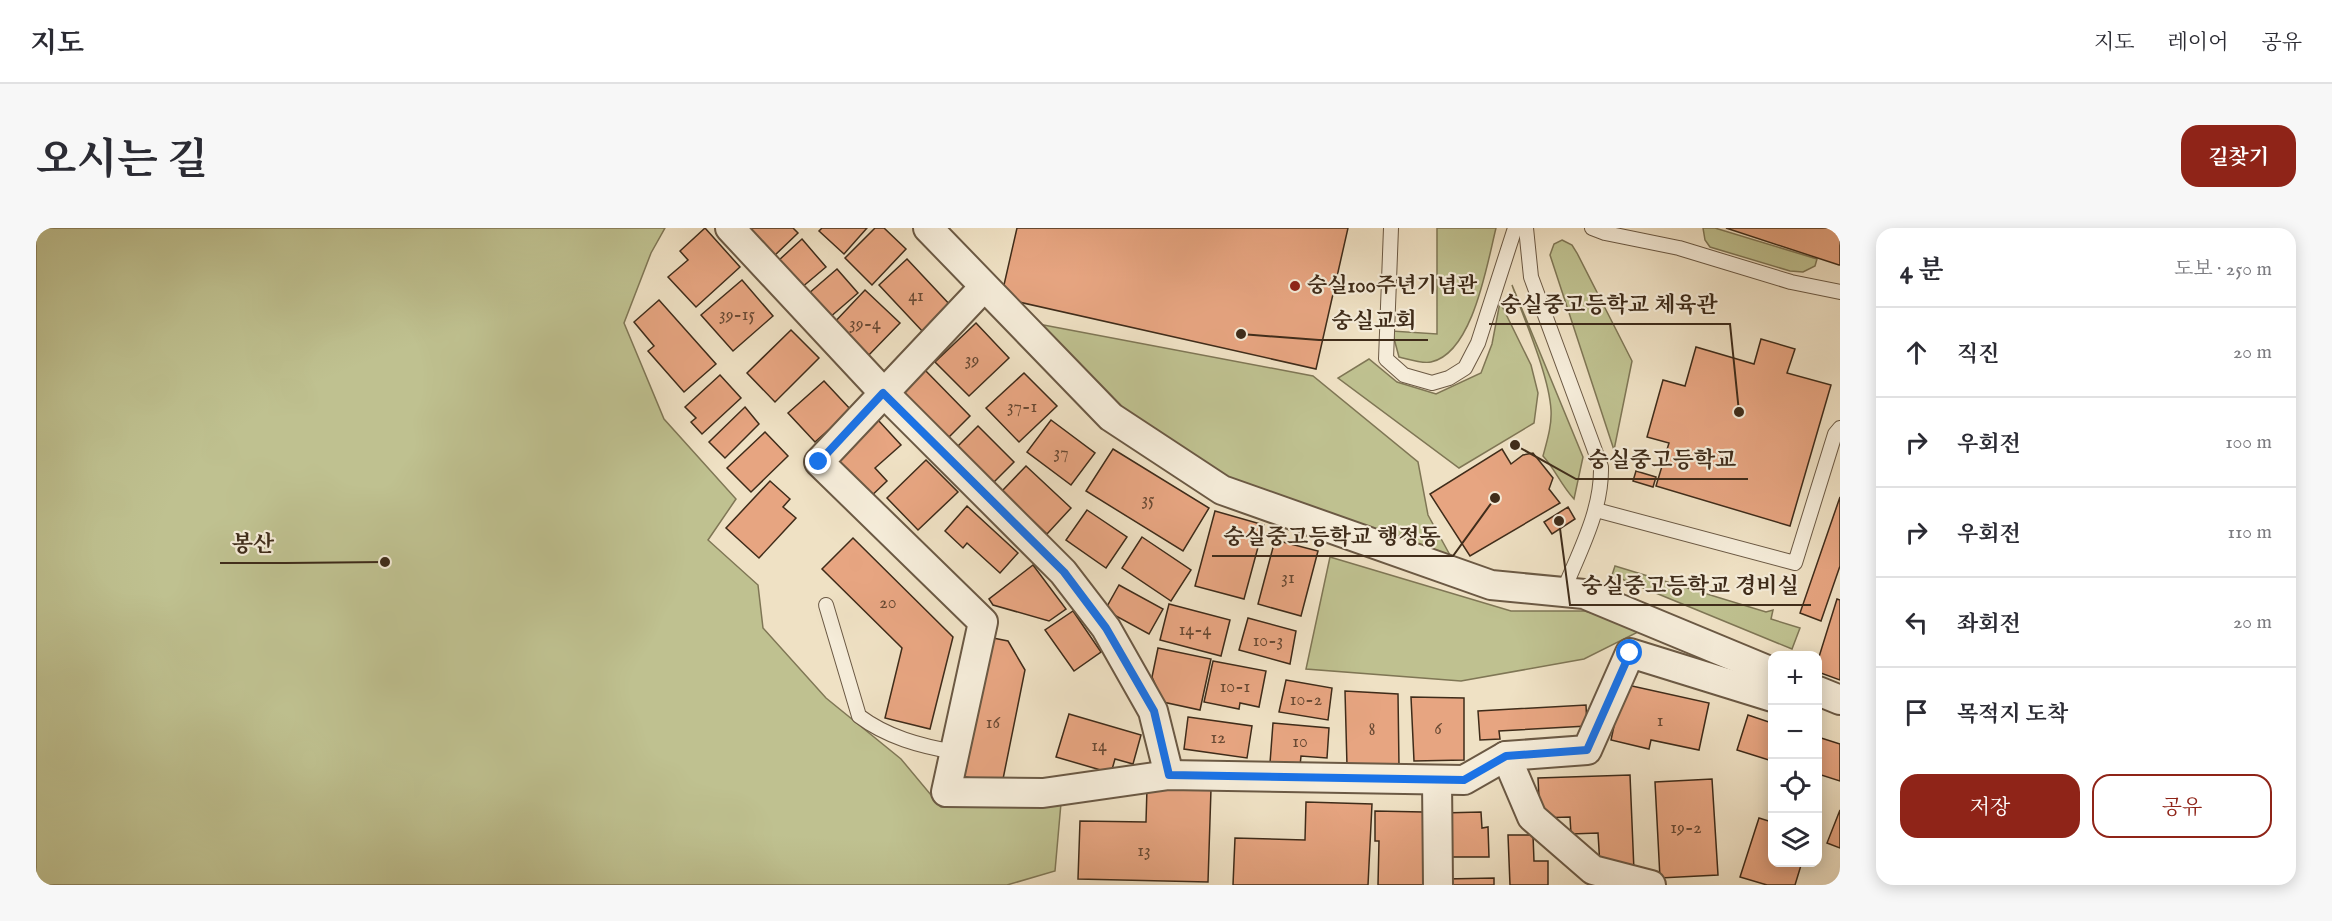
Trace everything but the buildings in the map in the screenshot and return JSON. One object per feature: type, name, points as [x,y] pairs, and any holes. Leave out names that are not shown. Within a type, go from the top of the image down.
[{"type":"street","points":[[730,228],[883,393],[1064,572],[1106,628],[1154,711],[1169,775]]},
{"type":"street","points":[[928,228],[1112,417],[1222,490],[1491,585],[1584,594],[1768,670]]},
{"type":"street","points":[[984,287],[819,462],[983,622],[946,792],[1043,793],[1169,775],[1464,780],[1506,756],[1587,750],[1630,653],[1768,695]]},
{"type":"street","points":[[1506,756],[1532,817],[1593,870],[1652,885]]},
{"type":"street","points":[[1437,780],[1438,885]]},
{"type":"lane","points":[[1391,228],[1386,359],[1404,375],[1432,383],[1449,378],[1465,368],[1478,343],[1515,228]]},
{"type":"lane","points":[[1526,228],[1531,277],[1601,467],[1602,489],[1596,510],[1563,592]]},
{"type":"lane","points":[[1592,228],[1605,233],[1679,248],[1791,282],[1840,292]]},
{"type":"lane","points":[[1596,510],[1795,563],[1835,434],[1840,428]]},
{"type":"lane","points":[[826,605],[859,716],[874,727],[920,746],[955,752]]},
{"type":"green space","points":[[36,228],[665,228],[651,253],[624,323],[664,419],[736,499],[708,540],[758,585],[763,628],[826,698],[901,759],[941,807],[1061,803],[1055,871],[1007,885],[36,885]]},
{"type":"green space","points":[[1437,228],[1496,228],[1476,305],[1458,342],[1445,355],[1431,362],[1415,361],[1399,357],[1392,331],[1437,334]]},
{"type":"green space","points":[[1703,228],[1715,228],[1817,259],[1815,266],[1803,272],[1790,271],[1710,247],[1705,240]]},
{"type":"green space","points":[[1562,240],[1572,245],[1577,253],[1632,361],[1614,450],[1550,255],[1554,244]]},
{"type":"green space","points":[[1512,285],[1583,457],[1574,499],[1543,456],[1551,421],[1549,396],[1541,364]]},
{"type":"green space","points":[[1500,302],[1531,365],[1538,393],[1534,423],[1459,468],[1338,378],[1369,359],[1397,382],[1436,394],[1481,373],[1492,344]]},
{"type":"green space","points":[[1033,323],[1313,376],[1418,462],[1428,515],[1456,566],[1233,483],[1110,407]]},
{"type":"green space","points":[[1330,557],[1511,611],[1585,611],[1644,629],[1584,659],[1461,681],[1306,669]]},
{"type":"green space","points":[[1615,566],[1766,612],[1773,610],[1771,619],[1800,628],[1792,649],[1612,575]]},
{"type":"place","name":"숭실100주년기념관","points":[[1295,286]]},
{"type":"place","name":"숭실교회","points":[[1241,334]]},
{"type":"place","name":"숭실중고등학교 체육관","points":[[1739,412]]},
{"type":"place","name":"숭실중고등학교","points":[[1515,445]]},
{"type":"place","name":"숭실중고등학교 행정동","points":[[1495,498]]},
{"type":"place","name":"숭실중고등학교 경비실","points":[[1559,521]]},
{"type":"place","name":"봉산","points":[[385,562]]},
{"type":"route","points":[[819,462],[883,393],[1064,572],[1106,628],[1154,711],[1169,775],[1464,780],[1506,756],[1587,750],[1630,653]]}]
